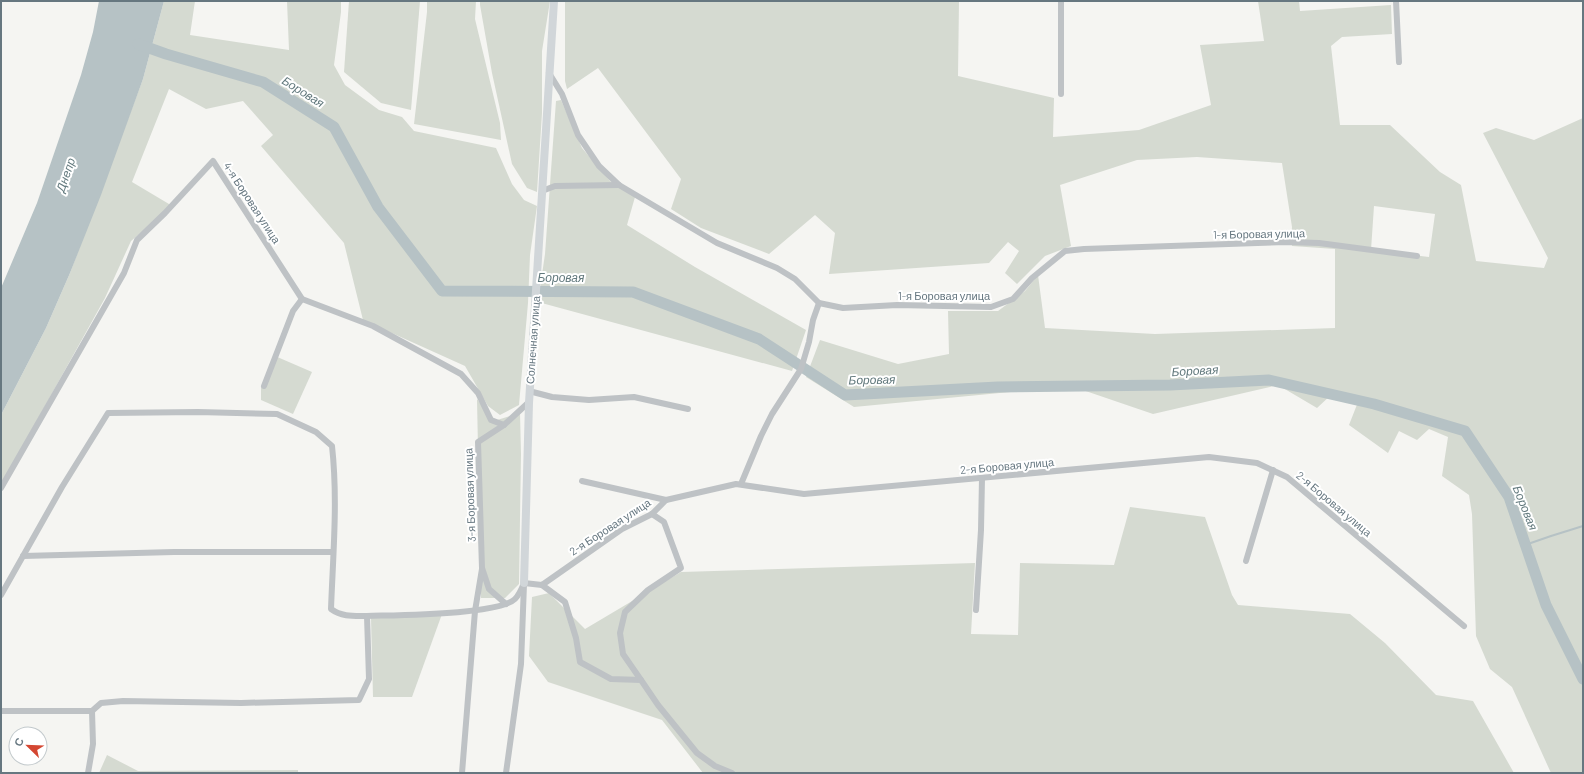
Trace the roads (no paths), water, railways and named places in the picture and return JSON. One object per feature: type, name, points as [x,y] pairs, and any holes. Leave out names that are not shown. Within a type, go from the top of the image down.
[{"type":"street","name":"Солнечная улица","points":[[524,583],[529,391],[554,1]]},
{"type":"street","points":[[1061,1],[1061,94]]},
{"type":"street","points":[[1396,1],[1399,62]]},
{"type":"street","points":[[549,71],[562,94],[578,135],[599,166],[620,185],[716,243],[777,268],[795,279],[819,303],[813,320],[809,342],[801,369],[772,414],[741,484]]},
{"type":"street","name":"4-я Боровая улица","points":[[1,488],[124,273],[137,240],[165,213],[212,161],[302,299]]},
{"type":"street","points":[[542,191],[555,186],[620,185]]},
{"type":"street","name":"1-я Боровая улица","points":[[819,303],[843,308],[897,305],[991,307],[1013,299],[1032,278],[1065,251],[1084,249],[1286,242],[1319,243],[1417,256]]},
{"type":"street","points":[[264,386],[293,311],[302,299],[373,326],[461,374],[478,393],[491,420],[504,425]]},
{"type":"street","points":[[529,391],[552,397],[589,400],[634,397],[688,409]]},
{"type":"street","name":"3-я Боровая улица","points":[[506,604],[489,589],[482,568],[478,442],[504,425],[529,402]]},
{"type":"street","points":[[1,595],[62,487],[108,413],[183,412],[277,414],[316,432],[332,446],[334,465],[334,552],[331,609],[338,614],[367,616],[475,611],[506,604],[515,599],[524,583]]},
{"type":"street","name":"2-я Боровая улица","points":[[542,585],[622,529],[652,514],[666,500],[718,487],[741,484],[804,494],[1209,457],[1257,462],[1286,477],[1464,626]]},
{"type":"street","points":[[1246,561],[1273,470]]},
{"type":"street","points":[[976,610],[981,530],[982,478]]},
{"type":"street","points":[[582,481],[666,500]]},
{"type":"street","points":[[652,514],[664,522],[681,568],[648,590],[625,612],[620,633],[623,654],[658,705],[696,753],[715,766],[732,773]]},
{"type":"street","points":[[23,556],[174,552],[334,552]]},
{"type":"street","points":[[462,773],[475,611],[482,568]]},
{"type":"street","points":[[524,583],[542,585],[565,602],[576,638],[580,662],[611,679],[641,680]]},
{"type":"street","points":[[506,773],[521,664],[524,583]]},
{"type":"street","points":[[1,711],[92,711],[101,703],[123,701],[242,703],[359,700],[369,679],[367,616]]},
{"type":"street","points":[[88,773],[93,744],[92,711]]},
{"type":"water","name":"Днепр","points":[[99,1],[164,1],[143,79],[101,195],[46,328],[1,415],[1,288],[37,203],[81,75],[93,32]]},
{"type":"waterway","name":"Боровая","points":[[138,44],[166,54],[263,82],[334,127],[378,207],[442,291],[633,292],[759,339],[845,395],[998,387],[1170,385],[1269,380],[1374,404],[1465,431],[1509,497],[1546,605],[1583,679]]},
{"type":"waterway","points":[[1525,545],[1583,526]]}]
